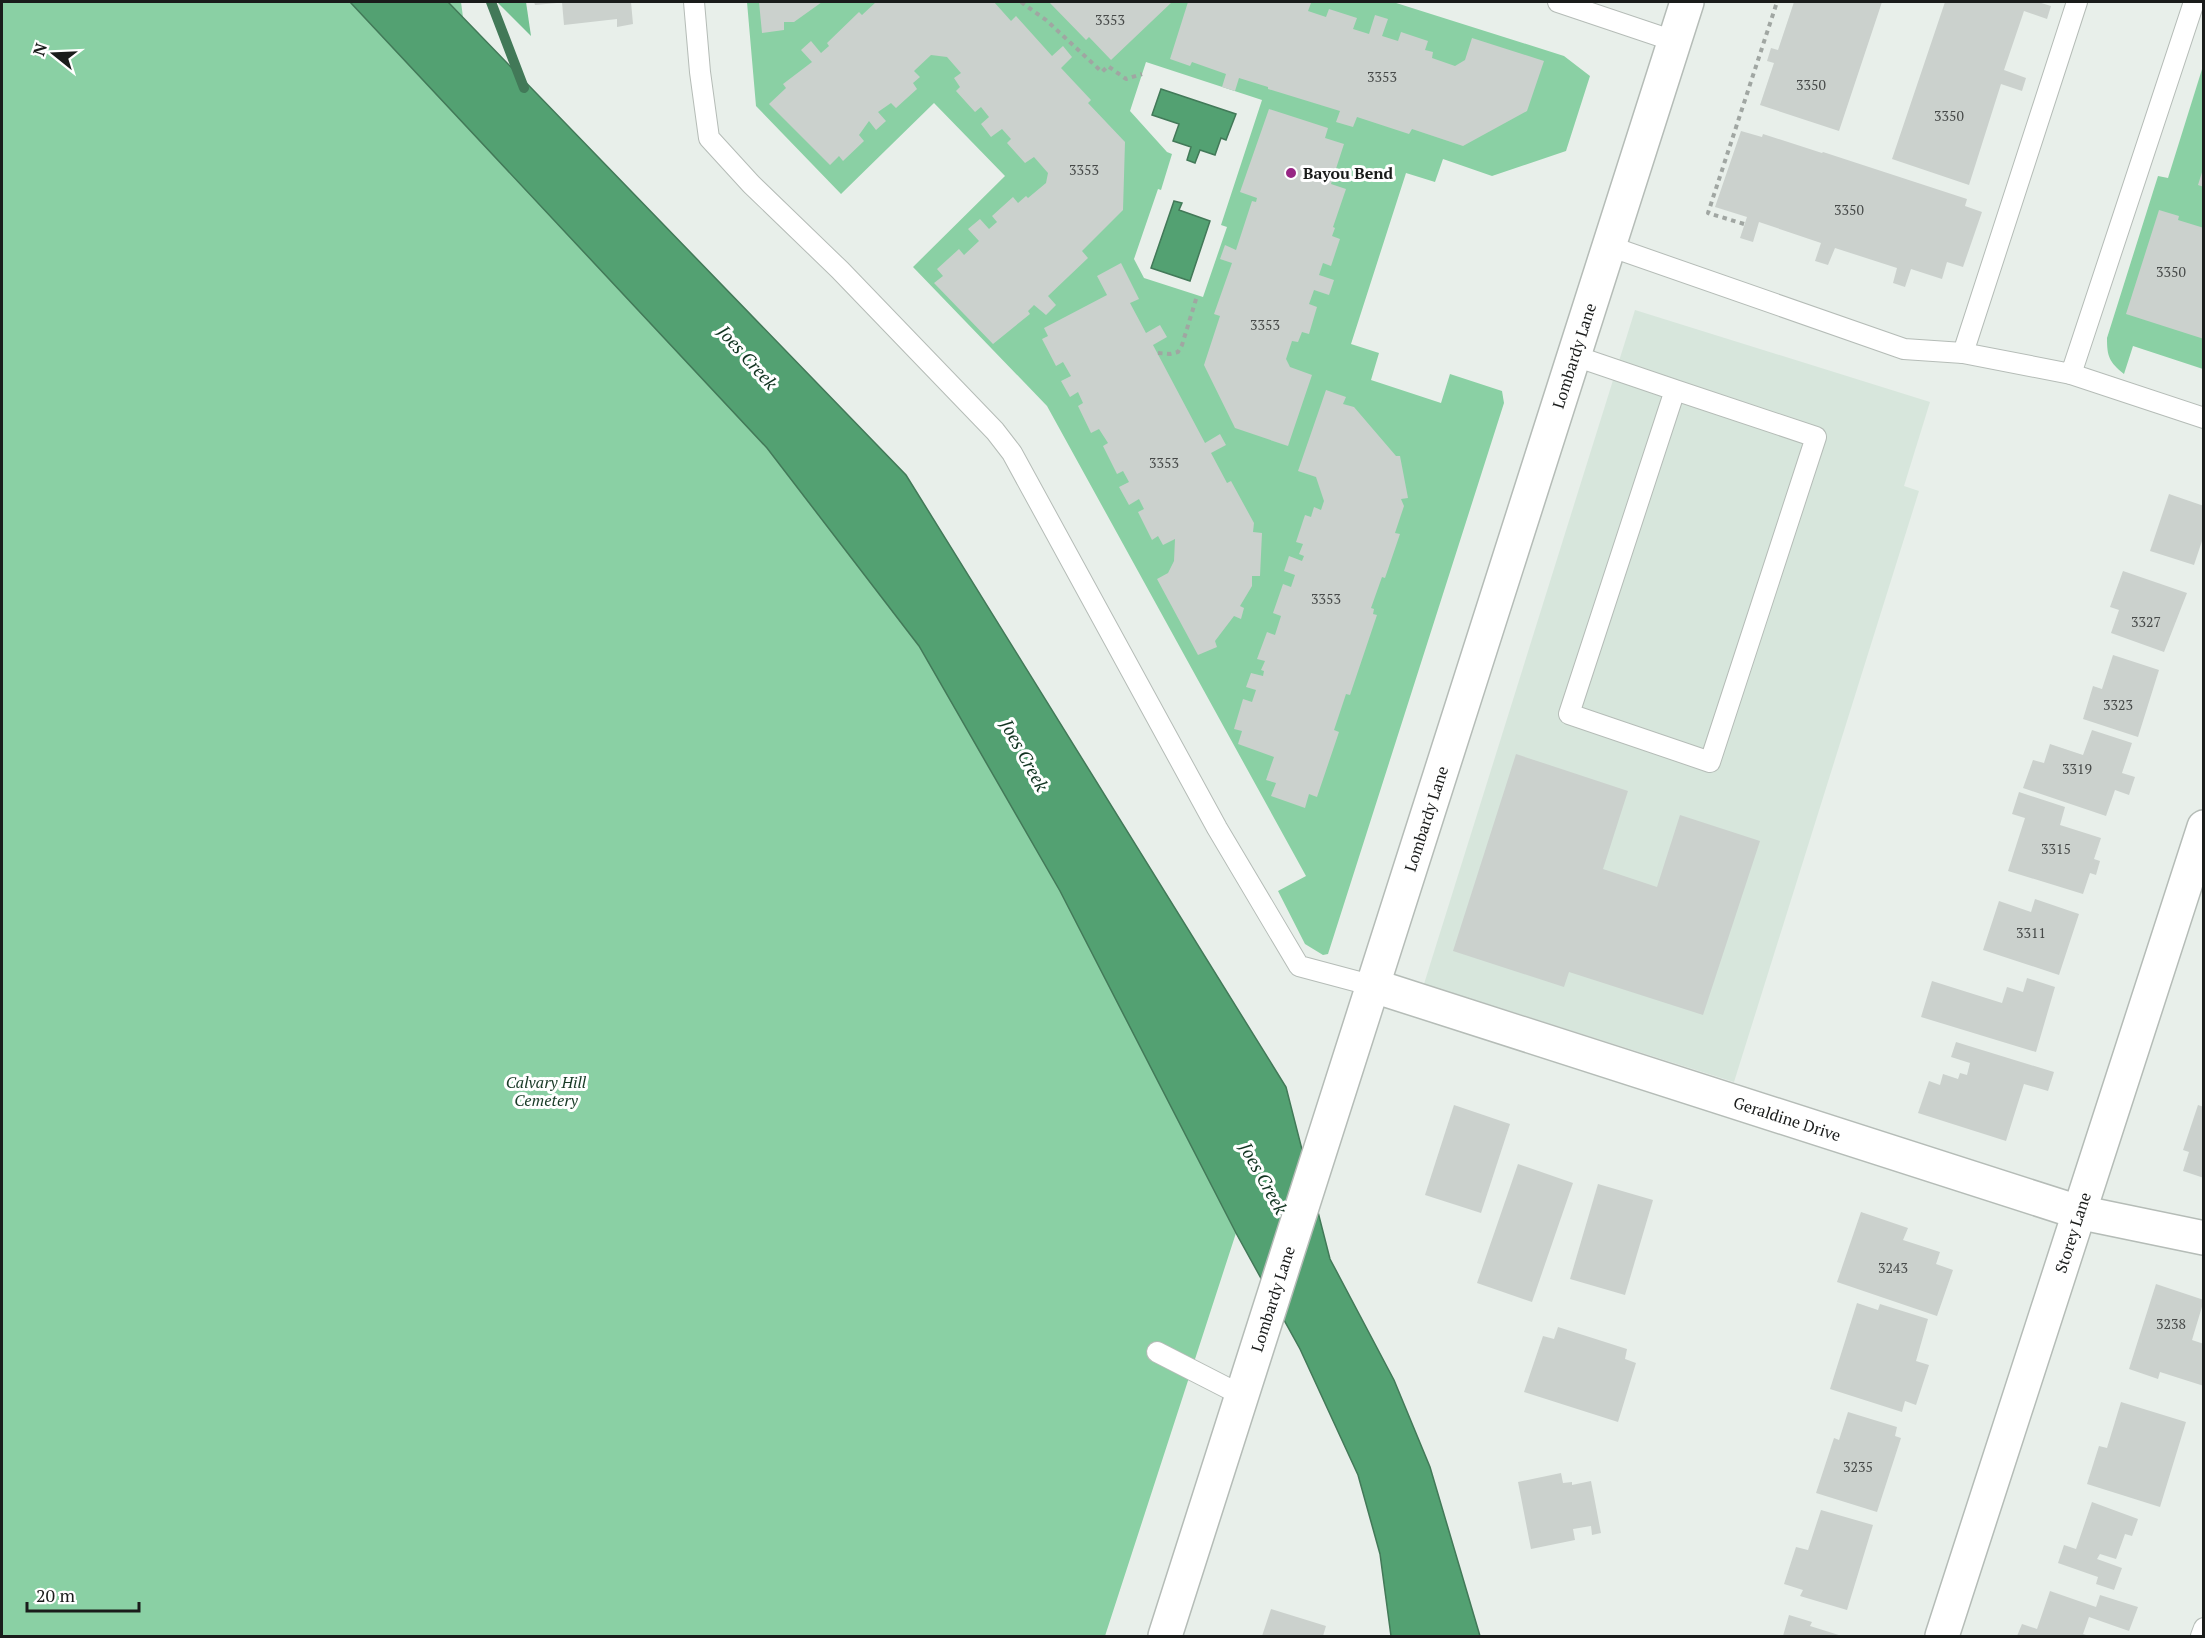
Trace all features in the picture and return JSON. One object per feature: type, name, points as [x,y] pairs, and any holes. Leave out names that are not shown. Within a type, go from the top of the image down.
[{"type":"street","name":"Lombardy Lane","points":[[1165,1636],[1687,2]]},
{"type":"street","name":"Storey Lane","points":[[1942,1636],[2204,827]]},
{"type":"street","name":"Geraldine Drive","points":[[1374,986],[2078,1212],[2204,1238]]},
{"type":"lane","points":[[694,2],[709,138],[751,184],[865,295],[995,431],[1012,453],[1217,828],[1299,966],[1374,986]]},
{"type":"lane","points":[[1558,2],[1674,41]]},
{"type":"lane","points":[[1963,353],[2078,2]]},
{"type":"lane","points":[[2071,374],[2194,2]]},
{"type":"lane","points":[[1609,246],[1904,349],[1963,353],[2071,374],[2204,418]]},
{"type":"lane","points":[[1575,356],[1816,437],[1710,762],[1569,714],[1675,390]]},
{"type":"lane","points":[[1157,1352],[1245,1382]]},
{"type":"lane","points":[[2200,1636],[2204,1628]]},
{"type":"path","points":[[1021,2],[1046,20],[1102,72],[1108,66],[1126,79],[1142,74]]},
{"type":"path","points":[[1744,224],[1708,213],[1777,2]]},
{"type":"path","points":[[1158,353],[1178,352],[1197,296]]},
{"type":"shaded area","points":[[497,2],[526,2],[531,36]]},
{"type":"shaded area","points":[[1635,310],[1930,402],[1904,486],[1919,491],[1734,1082],[1424,984]]},
{"type":"green space","name":"Calvary Hill Cemetery","points":[[2,2],[461,2],[464,25],[767,448],[919,646],[1060,891],[1236,1233],[1105,1636],[2,1636]]},
{"type":"green space","points":[[747,2],[1393,2],[1564,56],[1590,76],[1566,151],[1492,176],[1443,159],[1435,182],[1406,173],[1351,344],[1379,353],[1371,380],[1441,403],[1450,374],[1502,391],[1504,403],[1328,954],[1323,955],[1305,944],[1278,891],[1306,876],[1047,406],[913,267],[1005,176],[934,103],[841,194],[756,106]],"holes":[[[1146,62],[1262,100],[1221,225],[1227,227],[1203,297],[1144,278],[1134,259],[1158,189],[1161,190],[1172,154],[1167,152],[1130,111]]]},
{"type":"green space","points":[[2203,66],[2203,369],[2133,346],[2124,374],[2110,358],[2107,338],[2158,176],[2168,178]]},
{"type":"water","name":"Joes Creek","points":[[350,2],[448,2],[906,475],[1286,1087],[1330,1259],[1394,1380],[1430,1467],[1480,1636],[1391,1636],[1380,1554],[1358,1475],[1300,1349],[1236,1233],[1060,891],[919,646],[767,448]]},
{"type":"water","points":[[1161,89],[1236,114],[1226,140],[1221,138],[1215,155],[1200,150],[1195,163],[1187,160],[1191,147],[1173,141],[1179,124],[1152,115]]},
{"type":"water","points":[[1174,201],[1182,203],[1179,210],[1210,221],[1190,281],[1151,268]]},
{"type":"building","points":[[534,2],[557,2],[557,3],[535,5]]},
{"type":"building","points":[[562,2],[631,2],[633,24],[617,27],[617,19],[564,25]]},
{"type":"building","points":[[759,2],[822,2],[794,22],[784,22],[784,30],[762,33]]},
{"type":"building","points":[[876,2],[994,2],[1011,21],[1016,16],[1052,56],[1063,46],[1072,57],[1061,68],[1091,100],[1088,103],[1125,142],[1123,210],[1082,251],[1088,258],[1048,296],[1056,305],[1046,315],[1034,305],[1028,311],[1030,314],[993,344],[934,283],[943,276],[937,269],[959,249],[964,255],[979,241],[968,229],[980,219],[989,229],[997,222],[992,216],[1013,197],[1018,203],[1026,196],[1028,198],[1046,183],[1048,173],[1034,157],[1025,163],[1007,143],[1011,139],[1002,129],[991,137],[981,124],[989,117],[981,107],[975,112],[956,91],[960,87],[954,78],[961,73],[947,57],[931,55],[914,71],[920,77],[913,83],[917,89],[896,108],[891,103],[878,112],[886,121],[876,130],[869,121],[859,135],[864,141],[843,161],[839,156],[830,165],[769,104],[786,88],[783,84],[812,62],[801,50],[811,41],[821,53],[829,46],[827,43],[859,12],[862,15]]},
{"type":"building","points":[[1049,2],[1172,2],[1111,60],[1089,37],[1086,40]]},
{"type":"building","points":[[1188,2],[1306,2],[1311,3],[1308,11],[1326,17],[1329,9],[1357,18],[1353,29],[1369,34],[1375,15],[1388,19],[1382,36],[1398,41],[1401,32],[1428,41],[1425,50],[1433,52],[1432,58],[1455,66],[1465,60],[1472,38],[1544,61],[1527,111],[1463,146],[1412,129],[1409,134],[1357,117],[1353,127],[1336,122],[1340,111],[1239,78],[1235,91],[1222,87],[1226,74],[1192,62],[1190,66],[1170,59]]},
{"type":"building","points":[[1794,2],[1882,2],[1839,131],[1760,105],[1774,63],[1767,61],[1771,48],[1778,50]]},
{"type":"building","points":[[1945,2],[2038,2],[2051,6],[2047,19],[2024,11],[2004,70],[2026,78],[2022,91],[2001,84],[1969,185],[1892,159]]},
{"type":"building","points":[[1269,109],[1328,128],[1325,138],[1344,144],[1331,184],[1346,189],[1333,227],[1335,228],[1332,236],[1340,239],[1331,266],[1323,263],[1319,275],[1334,280],[1329,295],[1314,290],[1309,304],[1317,307],[1309,334],[1302,332],[1298,342],[1292,341],[1286,359],[1290,367],[1312,375],[1288,446],[1235,428],[1204,365],[1220,316],[1214,314],[1232,263],[1220,259],[1225,245],[1236,250],[1252,201],[1256,202],[1257,198],[1240,192]]},
{"type":"building","points":[[1741,131],[1762,137],[1763,134],[1823,152],[1967,199],[1965,206],[1982,212],[1963,267],[1947,262],[1942,279],[1911,269],[1905,287],[1893,283],[1897,268],[1835,248],[1828,265],[1815,261],[1821,243],[1759,222],[1753,242],[1740,238],[1747,217],[1715,207]]},
{"type":"building","points":[[2204,169],[2204,187],[2198,185]]},
{"type":"building","points":[[2159,210],[2179,216],[2178,220],[2204,228],[2204,339],[2126,314]]},
{"type":"building","points":[[1121,263],[1139,299],[1130,303],[1146,333],[1160,325],[1167,337],[1153,345],[1205,443],[1220,434],[1226,445],[1211,453],[1227,483],[1231,481],[1254,523],[1253,532],[1262,533],[1260,576],[1252,576],[1252,586],[1240,606],[1244,608],[1241,619],[1234,616],[1215,641],[1217,647],[1198,655],[1157,579],[1168,573],[1174,561],[1175,539],[1163,545],[1158,536],[1152,540],[1138,512],[1144,509],[1139,499],[1129,505],[1119,487],[1129,482],[1123,471],[1117,474],[1103,446],[1108,443],[1099,429],[1091,433],[1078,406],[1083,403],[1078,392],[1070,397],[1061,381],[1071,376],[1063,362],[1056,366],[1042,339],[1048,336],[1044,328],[1107,295],[1097,276]]},
{"type":"building","points":[[1326,390],[1346,397],[1343,404],[1354,407],[1396,456],[1400,456],[1408,498],[1401,499],[1404,506],[1395,533],[1400,534],[1385,578],[1382,577],[1371,608],[1374,609],[1373,614],[1377,615],[1350,695],[1346,694],[1334,730],[1339,732],[1317,797],[1309,794],[1305,808],[1271,796],[1276,783],[1266,780],[1274,757],[1238,744],[1242,731],[1234,729],[1243,699],[1252,702],[1256,690],[1246,687],[1251,673],[1263,676],[1264,671],[1261,670],[1265,661],[1257,659],[1267,632],[1275,635],[1281,616],[1273,613],[1283,584],[1291,587],[1295,575],[1284,571],[1289,556],[1302,561],[1304,556],[1299,554],[1303,544],[1296,542],[1305,515],[1311,517],[1314,507],[1321,510],[1324,501],[1316,477],[1298,471]]},
{"type":"building","points":[[2169,494],[2204,506],[2204,535],[2194,565],[2150,551]]},
{"type":"building","points":[[2123,571],[2187,593],[2164,652],[2111,633],[2119,610],[2110,607]]},
{"type":"building","points":[[2113,655],[2159,670],[2138,737],[2083,719],[2093,686],[2102,689]]},
{"type":"building","points":[[2092,730],[2132,743],[2122,773],[2135,777],[2129,795],[2115,790],[2106,816],[2023,788],[2033,760],[2044,763],[2050,744],[2083,755]]},
{"type":"building","points":[[1516,754],[1628,791],[1603,869],[1657,887],[1680,815],[1760,841],[1703,1015],[1569,972],[1564,987],[1453,951]]},
{"type":"building","points":[[2019,792],[2065,807],[2060,825],[2101,838],[2094,859],[2100,861],[2096,875],[2090,873],[2083,894],[2008,871],[2025,818],[2012,814]]},
{"type":"building","points":[[2035,899],[2079,914],[2059,975],[1983,950],[1999,901],[2031,912]]},
{"type":"building","points":[[2027,978],[2055,987],[2036,1052],[1921,1017],[1932,981],[2002,1003],[2007,987],[2023,992]]},
{"type":"building","points":[[1956,1042],[2054,1072],[2048,1091],[2024,1084],[2006,1141],[1918,1113],[1929,1081],[1940,1085],[1943,1074],[1958,1079],[1960,1073],[1967,1075],[1970,1063],[1951,1057]]},
{"type":"building","points":[[1454,1105],[1510,1124],[1481,1213],[1425,1195]]},
{"type":"building","points":[[2198,1105],[2204,1107],[2204,1178],[2183,1171],[2189,1152],[2183,1150]]},
{"type":"building","points":[[1518,1164],[1573,1183],[1532,1302],[1477,1283]]},
{"type":"building","points":[[1598,1184],[1653,1200],[1625,1295],[1570,1279]]},
{"type":"building","points":[[1861,1212],[1908,1228],[1903,1240],[1940,1252],[1936,1264],[1953,1270],[1937,1316],[1837,1282]]},
{"type":"building","points":[[2156,1284],[2204,1300],[2192,1340],[2204,1344],[2204,1386],[2160,1372],[2158,1379],[2129,1369]]},
{"type":"building","points":[[1857,1303],[1878,1310],[1880,1304],[1928,1319],[1916,1361],[1929,1365],[1916,1405],[1905,1401],[1902,1412],[1830,1389]]},
{"type":"building","points":[[1558,1327],[1627,1349],[1625,1359],[1636,1363],[1618,1422],[1524,1392],[1543,1336],[1554,1339]]},
{"type":"building","points":[[2121,1402],[2186,1422],[2160,1507],[2087,1484],[2099,1446],[2107,1448]]},
{"type":"building","points":[[1848,1412],[1897,1427],[1895,1436],[1901,1438],[1877,1512],[1816,1493],[1834,1438],[1839,1440]]},
{"type":"building","points":[[1561,1473],[1563,1483],[1572,1482],[1572,1485],[1591,1481],[1601,1533],[1592,1535],[1591,1526],[1573,1529],[1575,1540],[1531,1549],[1518,1482]]},
{"type":"building","points":[[2092,1502],[2138,1519],[2132,1536],[2125,1534],[2116,1559],[2100,1554],[2097,1559],[2122,1568],[2114,1590],[2096,1584],[2098,1577],[2058,1563],[2064,1545],[2076,1549]]},
{"type":"building","points":[[1821,1510],[1873,1525],[1847,1610],[1800,1596],[1803,1590],[1784,1584],[1796,1547],[1808,1550]]},
{"type":"building","points":[[2050,1591],[2096,1607],[2100,1595],[2138,1607],[2129,1631],[2089,1617],[2083,1634],[2089,1636],[2017,1636],[2022,1624],[2037,1629]]},
{"type":"building","points":[[1271,1609],[1326,1626],[1323,1636],[1262,1636]]},
{"type":"building","points":[[1789,1615],[1812,1622],[1810,1626],[1842,1636],[1783,1636]]},
{"type":"waterway","points":[[491,2],[524,88]]},
{"type":"place","name":"Bayou Bend","points":[[1291,173]]}]
